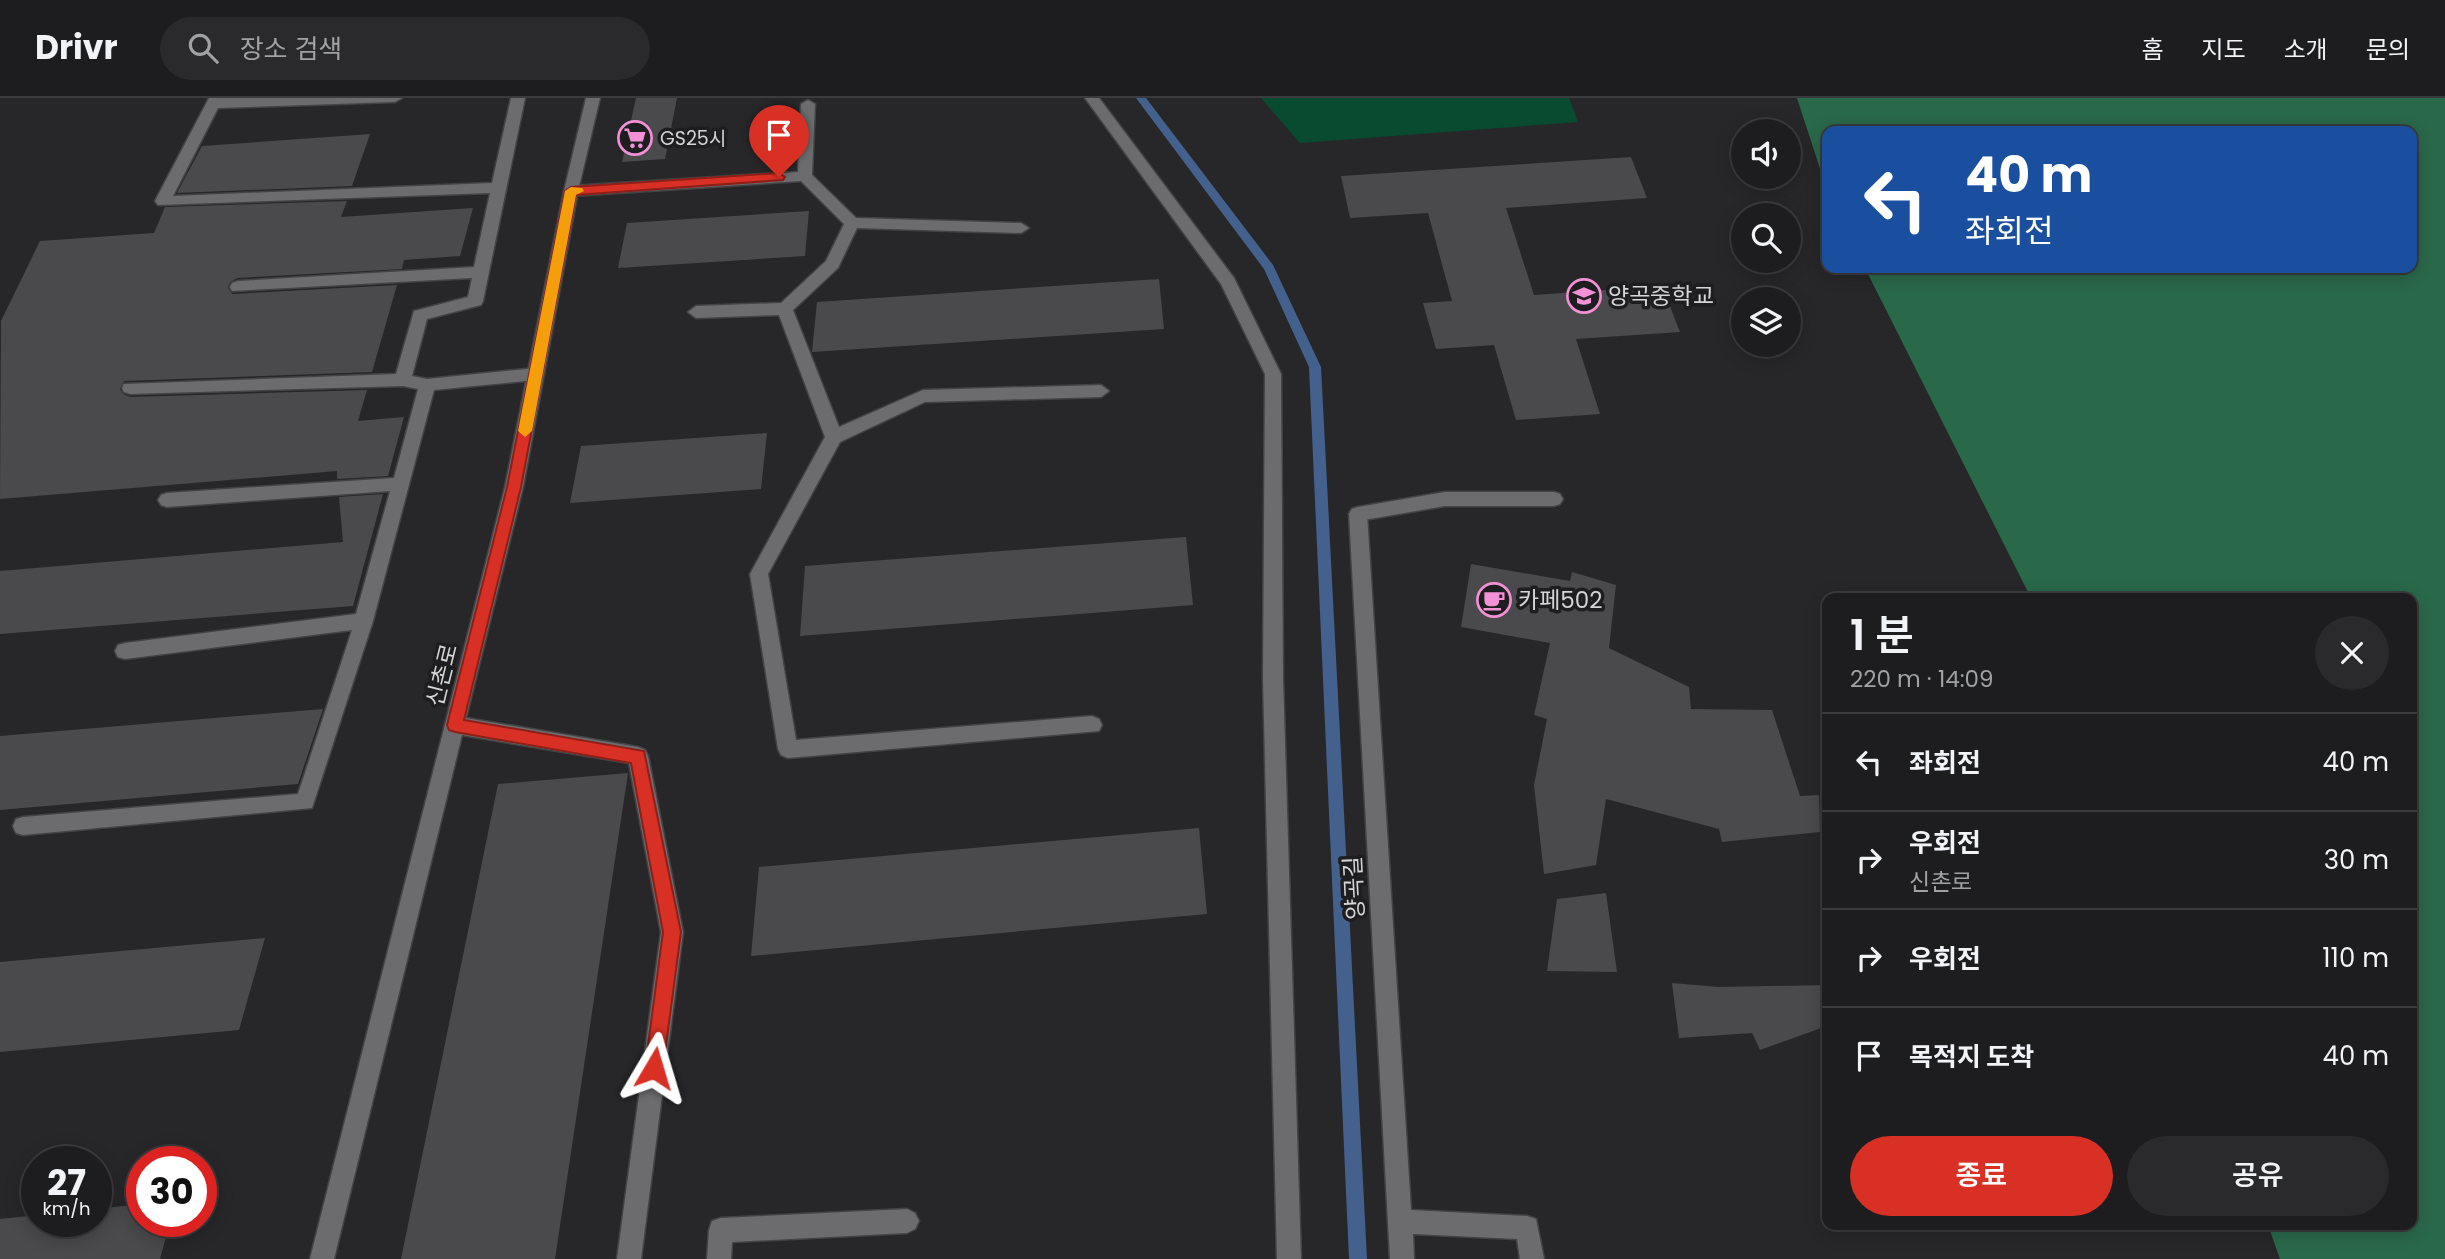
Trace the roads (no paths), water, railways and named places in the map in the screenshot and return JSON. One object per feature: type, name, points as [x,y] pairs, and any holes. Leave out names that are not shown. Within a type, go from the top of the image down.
[{"type":"street","points":[[395,98],[214,101],[163,201],[499,188]]},
{"type":"street","points":[[403,380],[420,315],[475,300],[518,98]]},
{"type":"street","name":"신촌로","points":[[322,1259],[514,487],[571,191],[593,98]]},
{"type":"street","points":[[1092,98],[1228,282],[1273,374],[1273,680],[1289,1259]]},
{"type":"street","points":[[808,104],[805,176],[852,223],[1021,228]]},
{"type":"street","points":[[571,191],[805,176]]},
{"type":"street","points":[[696,312],[785,309],[832,264],[852,223]]},
{"type":"street","points":[[238,287],[482,272]]},
{"type":"street","points":[[785,309],[834,437]]},
{"type":"street","points":[[130,388],[403,380],[427,386],[536,374]]},
{"type":"street","points":[[23,826],[305,802],[364,621],[427,386]]},
{"type":"street","points":[[1091,725],[788,749],[759,574],[834,437],[923,396],[1101,391]]},
{"type":"street","points":[[167,500],[400,484]]},
{"type":"street","name":"양곡길","points":[[1402,1259],[1358,514],[1445,499],[1554,499]]},
{"type":"street","points":[[125,651],[364,621]]},
{"type":"street","points":[[455,725],[638,757],[672,932],[629,1259]]},
{"type":"street","points":[[719,1259],[721,1230],[907,1221]]},
{"type":"street","points":[[1400,1221],[1527,1228],[1532,1259]]},
{"type":"waterway","points":[[1141,98],[1269,268],[1315,367],[1358,1259]]},
{"type":"place","name":"GS25시","points":[[635,138]]},
{"type":"place","name":"양곡중학교","points":[[1584,296]]},
{"type":"place","name":"카페502","points":[[1494,600]]}]
